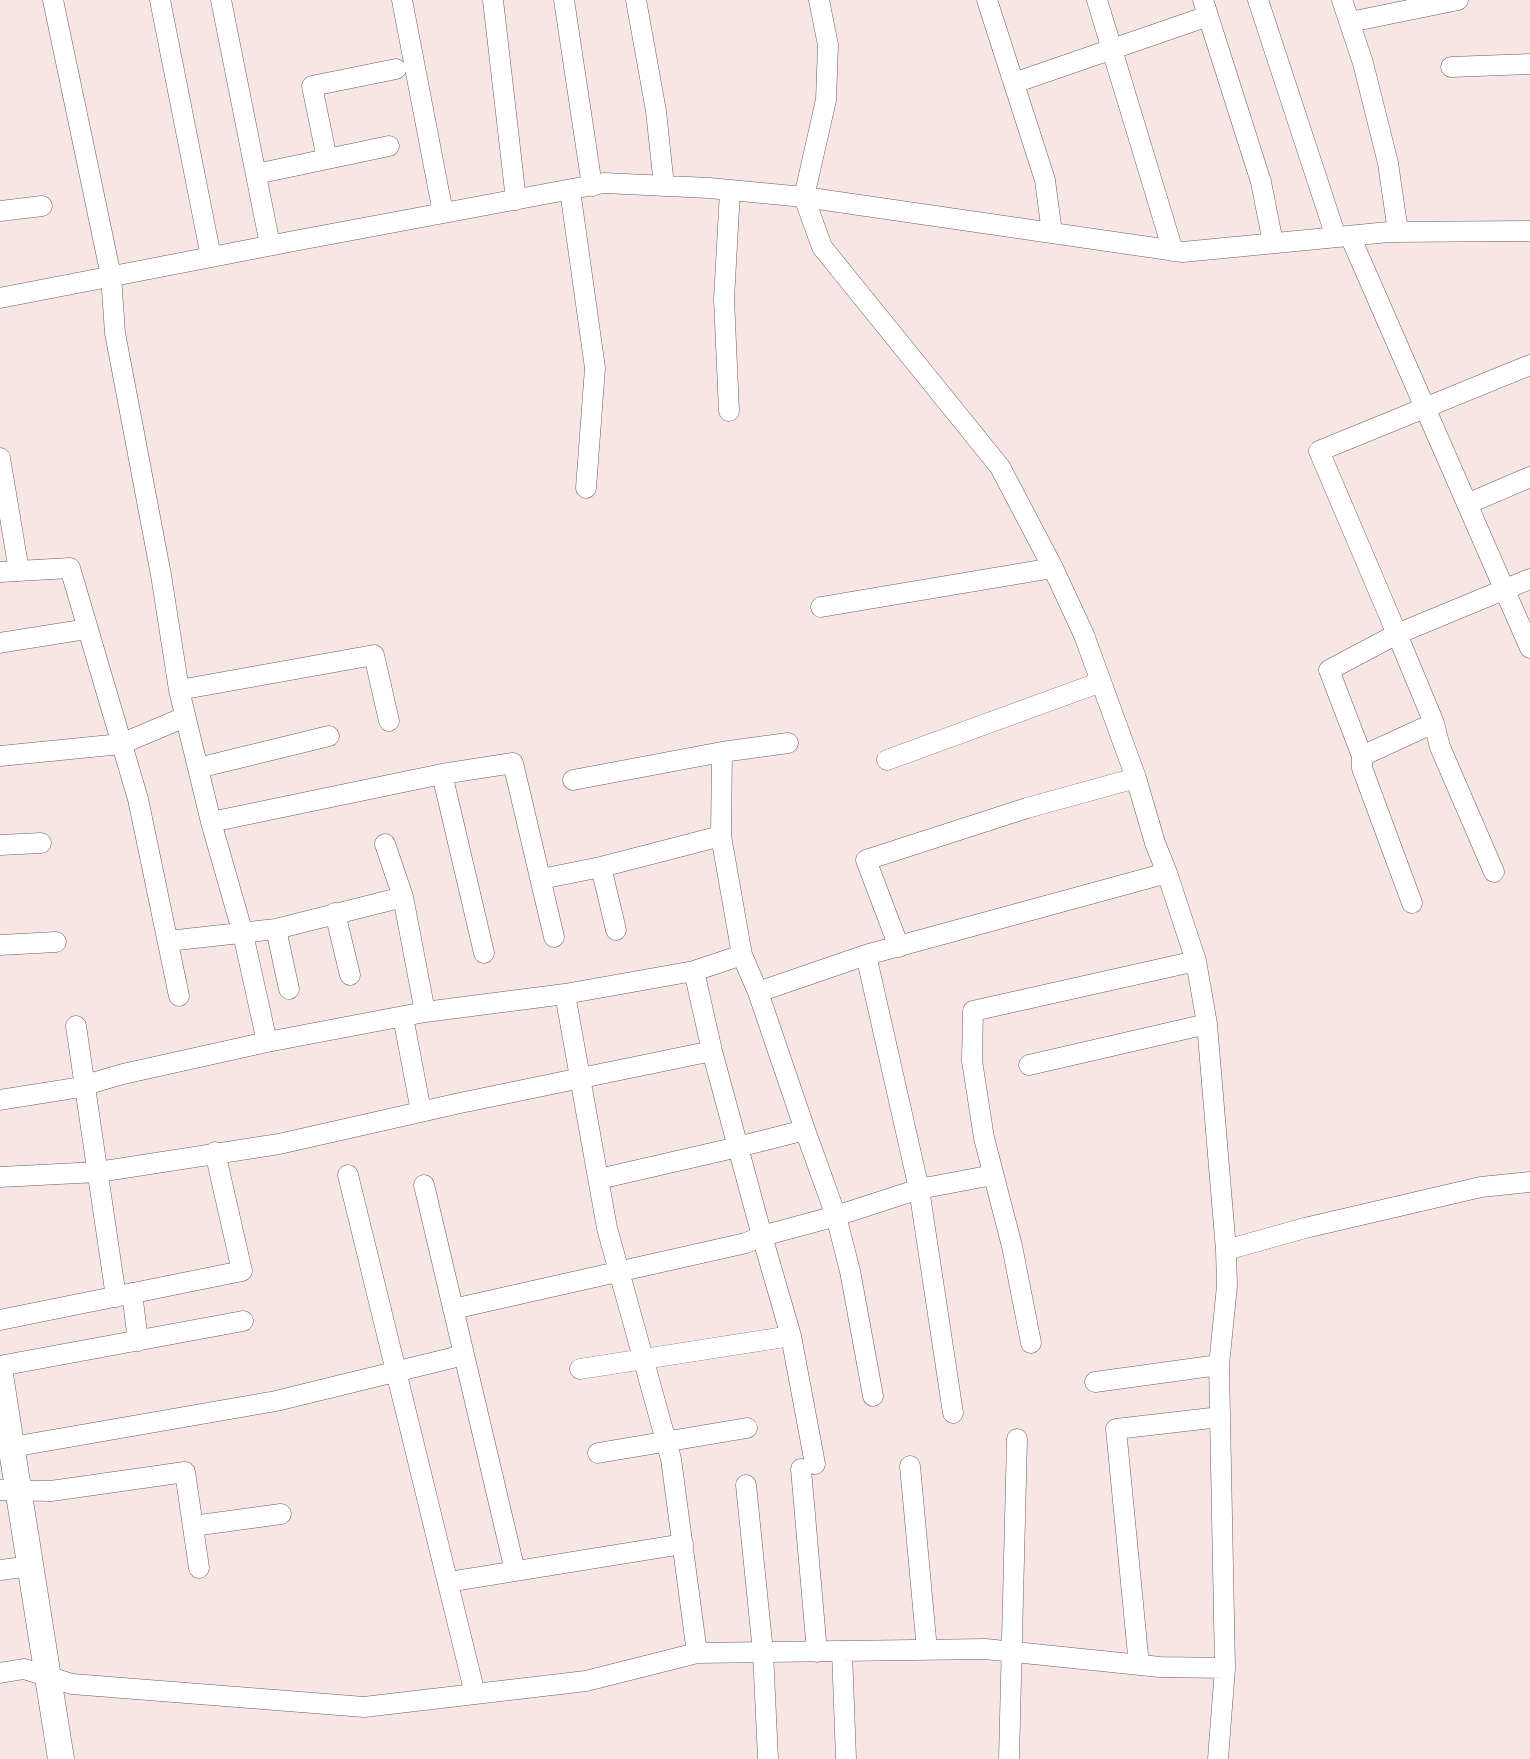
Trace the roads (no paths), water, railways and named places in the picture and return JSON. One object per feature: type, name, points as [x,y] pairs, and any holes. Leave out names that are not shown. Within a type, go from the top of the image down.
[{"type":"main road","points":[[0,1375],[12,1447],[10,1490],[31,1566],[61,1759]]},
{"type":"street","points":[[53,0],[111,276],[115,333],[161,575],[179,690],[211,822],[243,934],[267,1042]]},
{"type":"street","points":[[160,0],[211,257]]},
{"type":"street","points":[[221,0],[270,245]]},
{"type":"street","points":[[402,0],[443,213]]},
{"type":"street","points":[[494,0],[516,200]]},
{"type":"street","points":[[564,0],[592,186]]},
{"type":"street","points":[[636,0],[656,111],[664,186]]},
{"type":"street","points":[[819,0],[828,45],[825,100],[804,197],[822,247],[1000,467],[1053,568],[1084,635],[1136,778],[1155,843],[1196,961],[1207,1024],[1227,1286],[1219,1365],[1225,1668],[1218,1759]]},
{"type":"street","points":[[987,0],[1045,180],[1052,233]]},
{"type":"street","points":[[1096,0],[1173,251]]},
{"type":"street","points":[[1258,0],[1343,237],[1425,409],[1530,648]]},
{"type":"street","points":[[1342,0],[1363,63],[1388,163],[1398,232]]},
{"type":"street","points":[[1350,22],[1458,0]]},
{"type":"street","points":[[1014,83],[1112,49],[1206,8],[1261,183],[1273,243]]},
{"type":"street","points":[[1451,67],[1530,63]]},
{"type":"street","points":[[327,159],[312,86],[396,69]]},
{"type":"street","points":[[256,174],[389,146]]},
{"type":"street","points":[[0,298],[604,183],[804,197],[1183,252],[1398,232],[1530,231]]},
{"type":"street","points":[[570,190],[595,368],[586,488]]},
{"type":"street","points":[[729,411],[724,299],[730,191]]},
{"type":"street","points":[[0,211],[42,206]]},
{"type":"street","points":[[1494,872],[1440,747],[1434,723],[1319,451],[1530,365]]},
{"type":"street","points":[[0,458],[10,572],[70,568],[138,799],[179,996]]},
{"type":"street","points":[[1467,504],[1530,477]]},
{"type":"street","points":[[820,607],[1053,568]]},
{"type":"street","points":[[1412,903],[1362,768],[1362,756],[1329,670],[1397,634],[1530,579]]},
{"type":"street","points":[[0,643],[87,629]]},
{"type":"street","points":[[179,690],[374,655],[389,721]]},
{"type":"street","points":[[887,760],[1101,682]]},
{"type":"street","points":[[0,756],[122,744],[185,717]]},
{"type":"street","points":[[1362,756],[1434,723]]},
{"type":"street","points":[[198,768],[329,736]]},
{"type":"street","points":[[573,780],[722,752],[788,743]]},
{"type":"street","points":[[722,752],[721,836],[742,955],[758,992],[836,1216],[850,1271],[873,1396]]},
{"type":"street","points":[[211,822],[442,774],[513,763],[554,937]]},
{"type":"street","points":[[442,774],[484,953]]},
{"type":"street","points":[[899,948],[866,860],[1027,808],[1136,778]]},
{"type":"street","points":[[541,879],[601,867],[721,836]]},
{"type":"street","points":[[0,845],[41,843]]},
{"type":"street","points":[[385,844],[403,897],[425,1012]]},
{"type":"street","points":[[601,867],[616,930]]},
{"type":"street","points":[[758,992],[866,955],[899,948],[1167,873]]},
{"type":"street","points":[[168,941],[276,929],[403,897]]},
{"type":"street","points":[[335,913],[350,975]]},
{"type":"street","points":[[276,929],[289,989]]},
{"type":"street","points":[[0,945],[56,942]]},
{"type":"street","points":[[0,1100],[75,1088],[267,1042],[425,1012],[566,994],[694,970],[742,955]]},
{"type":"street","points":[[866,955],[919,1189],[953,1413]]},
{"type":"street","points":[[1031,1343],[1012,1246],[984,1138],[972,1061],[973,1011],[1196,961]]},
{"type":"street","points":[[694,970],[712,1052],[791,1336],[808,1466],[817,1652]]},
{"type":"street","points":[[566,994],[607,1228],[671,1459],[697,1653]]},
{"type":"street","points":[[403,1017],[421,1112]]},
{"type":"street","points":[[1029,1065],[1207,1024]]},
{"type":"street","points":[[76,1026],[98,1172],[124,1295],[138,1341]]},
{"type":"street","points":[[0,1177],[98,1172],[215,1152],[279,1144],[712,1052]]},
{"type":"street","points":[[599,1179],[805,1130]]},
{"type":"street","points":[[0,1320],[242,1271],[215,1152]]},
{"type":"street","points":[[348,1175],[475,1694]]},
{"type":"street","points":[[453,1309],[746,1243],[762,1236],[836,1216],[919,1189],[993,1175]]},
{"type":"street","points":[[1226,1250],[1305,1228],[1481,1187],[1530,1182]]},
{"type":"street","points":[[423,1185],[515,1571]]},
{"type":"street","points":[[0,1366],[243,1321]]},
{"type":"street","points":[[580,1369],[791,1336]]},
{"type":"street","points":[[12,1447],[276,1401],[395,1370],[464,1355]]},
{"type":"street","points":[[1095,1382],[1219,1365]]},
{"type":"street","points":[[1139,1665],[1116,1428],[1220,1417]]},
{"type":"street","points":[[598,1453],[747,1428]]},
{"type":"street","points":[[1009,1759],[1017,1439]]},
{"type":"street","points":[[910,1466],[927,1650]]},
{"type":"street","points":[[10,1490],[51,1491],[185,1472],[199,1568]]},
{"type":"street","points":[[746,1485],[763,1652],[768,1759]]},
{"type":"street","points":[[193,1526],[281,1514]]},
{"type":"street","points":[[448,1582],[683,1544]]},
{"type":"street","points":[[0,1570],[31,1566]]},
{"type":"street","points":[[0,1672],[24,1669],[72,1684],[364,1707],[586,1681],[697,1653],[985,1649],[1139,1665],[1225,1668]]},
{"type":"street","points":[[842,1651],[846,1759]]}]
